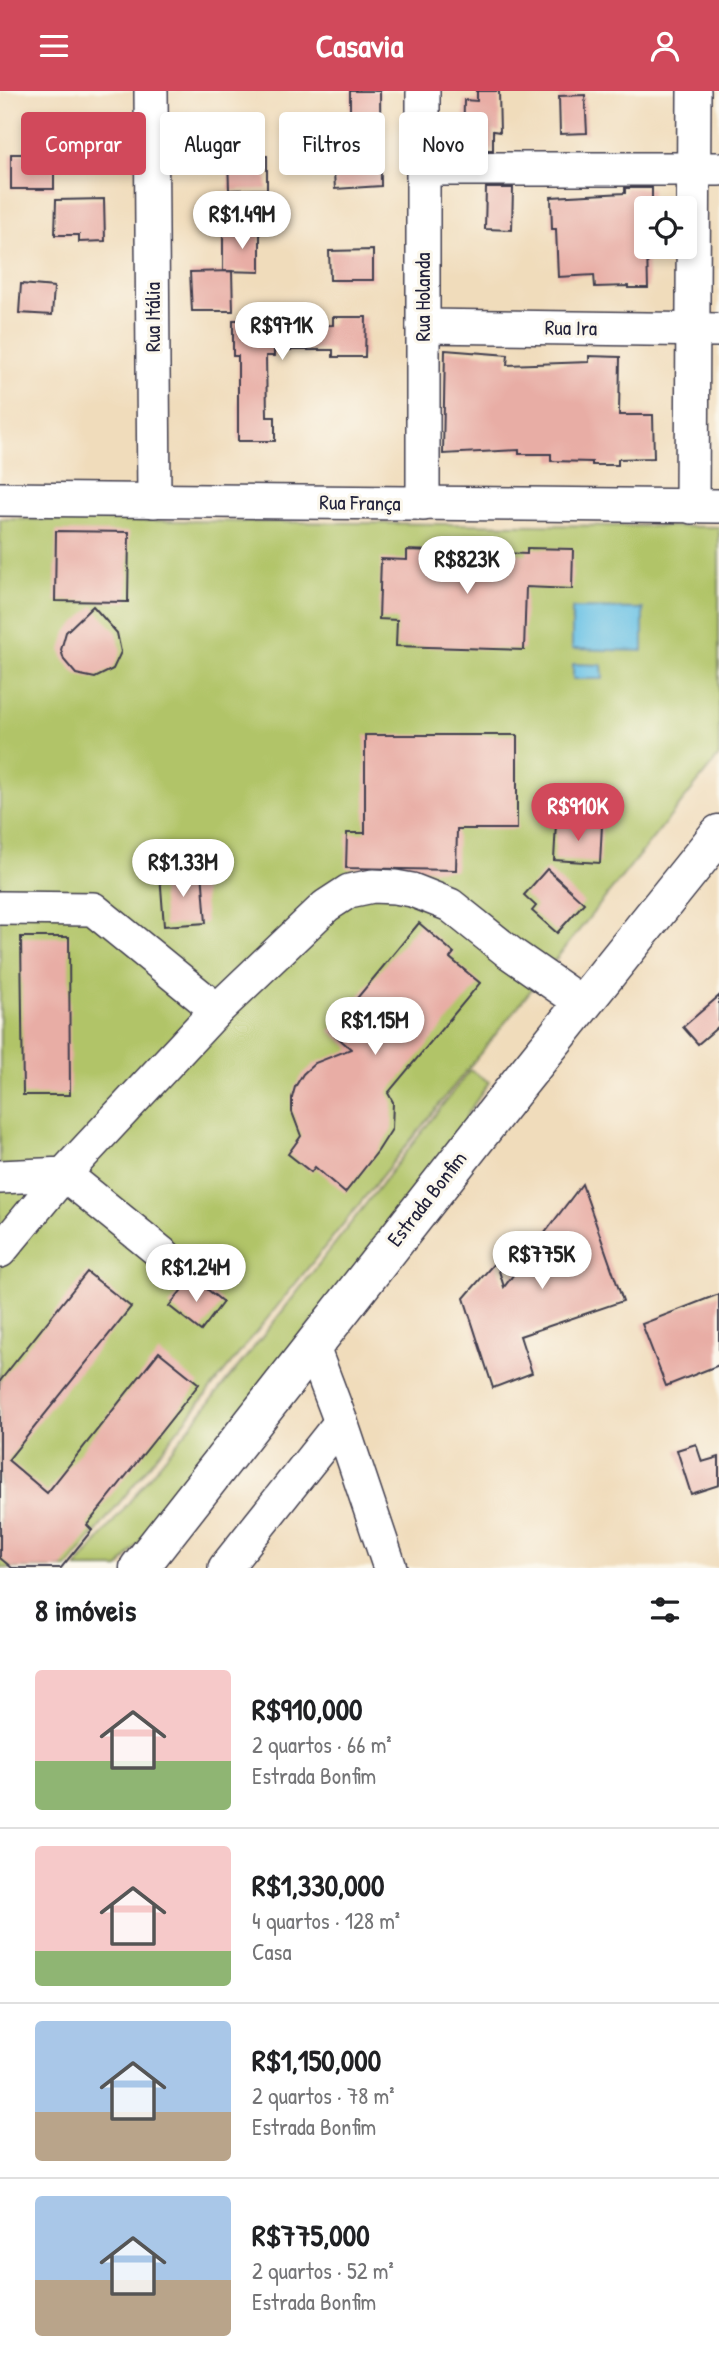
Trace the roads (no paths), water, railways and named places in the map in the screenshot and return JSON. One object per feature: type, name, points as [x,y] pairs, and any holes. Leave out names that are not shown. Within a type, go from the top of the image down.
[{"type":"main road","name":"Estrada Bonfim","points":[[139,1568],[582,1003],[719,834]]},
{"type":"street","name":"Rua Itália","points":[[151,91],[154,501]]},
{"type":"street","name":"Rua Holanda","points":[[423,91],[423,112]]},
{"type":"street","points":[[695,91],[707,169],[706,507]]},
{"type":"street","points":[[488,169],[707,169]]},
{"type":"street","name":"Rua Holanda","points":[[423,175],[424,504]]},
{"type":"street","name":"Rua Ira","points":[[423,326],[706,330]]},
{"type":"street","name":"Rua França","points":[[0,499],[706,507]]},
{"type":"street","points":[[0,1251],[64,1174],[217,1010],[326,906],[349,891],[373,886],[412,890],[450,905],[510,953],[582,1003]]},
{"type":"street","points":[[0,908],[93,909],[217,1010]]},
{"type":"street","points":[[0,1177],[64,1174],[165,1256]]},
{"type":"street","points":[[312,1345],[390,1568]]},
{"type":"street","points":[[225,1568],[341,1422]]},
{"type":"water","points":[[572,608],[643,609],[643,651],[572,649]]},
{"type":"water","points":[[573,664],[602,665],[603,679],[573,679]]}]
